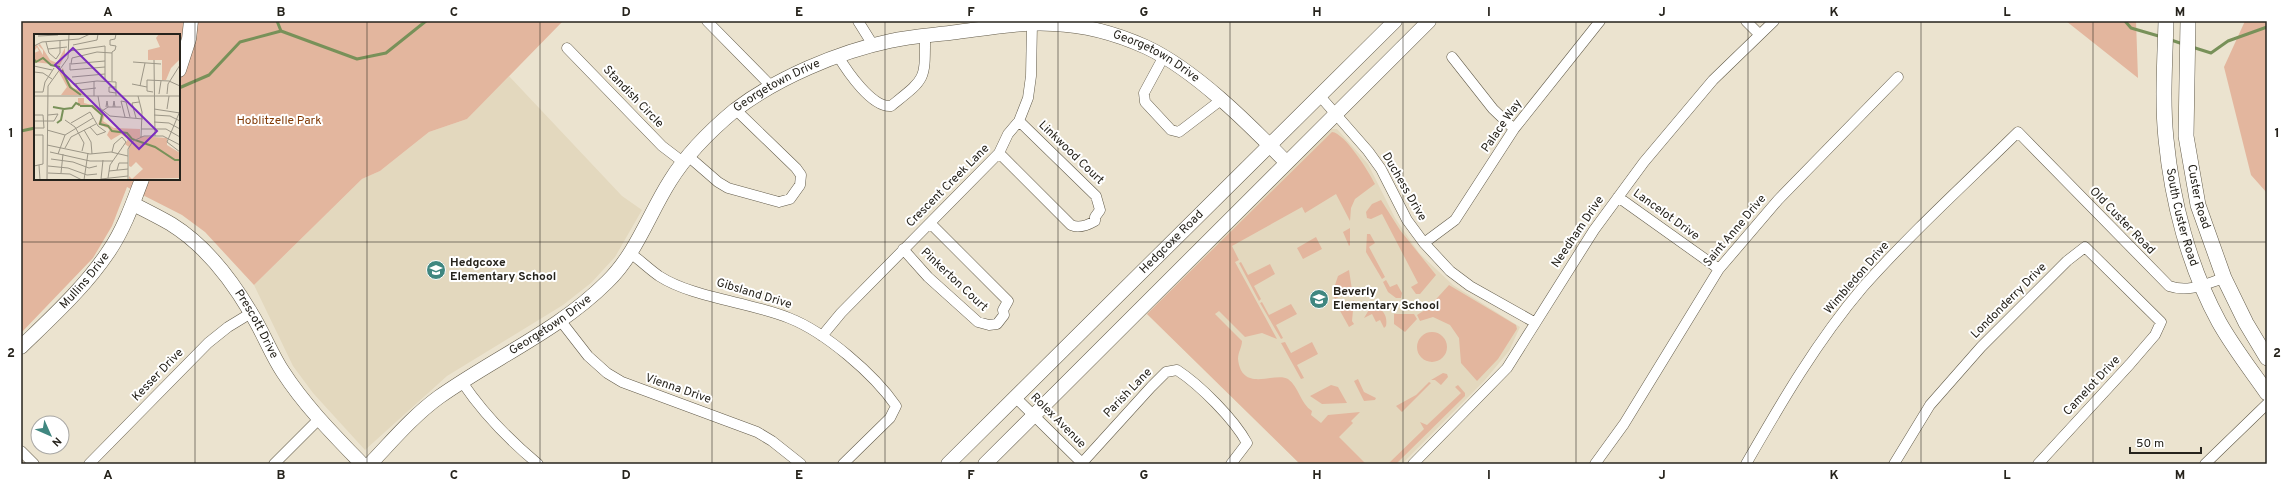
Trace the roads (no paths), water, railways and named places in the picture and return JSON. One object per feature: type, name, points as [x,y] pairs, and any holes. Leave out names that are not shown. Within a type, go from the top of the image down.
[{"type":"main road","name":"South Custer Road","points":[[2166,21],[2166,140],[2178,212],[2202,285],[2219,322],[2267,393]]},
{"type":"main road","name":"Custer Road","points":[[2188,21],[2186,136],[2198,205],[2224,278],[2244,321],[2267,358]]},
{"type":"main road","points":[[2166,140],[2186,136]]},
{"type":"street","points":[[180,66],[191,21]]},
{"type":"street","points":[[707,21],[772,87]]},
{"type":"street","points":[[858,21],[873,45]]},
{"type":"street","name":"Hedgcoxe Road","points":[[948,464],[1269,144],[1395,21]]},
{"type":"street","name":"Hedgcoxe Road","points":[[985,464],[1335,113],[1429,21]]},
{"type":"street","name":"Palace Way","points":[[1424,243],[1455,220],[1514,129],[1600,21]]},
{"type":"street","points":[[1746,21],[1759,34]]},
{"type":"street","name":"Needham Drive","points":[[1413,464],[1481,396],[1506,368],[1594,230],[1644,162],[1713,80],[1774,21]]},
{"type":"street","name":"Georgetown Drive","points":[[370,464],[413,418],[462,382],[560,320],[588,300],[610,279],[630,253],[669,181],[686,159],[736,110],[772,87],[838,56],[873,45],[908,37],[925,37],[1032,24],[1051,23],[1113,35],[1164,56],[1221,100],[1269,144],[1286,162]]},
{"type":"street","name":"Crescent Creek Lane","points":[[822,336],[903,249],[999,153],[1008,134],[1019,121],[1028,98],[1032,76],[1032,24]]},
{"type":"street","points":[[838,56],[848,72],[875,101],[879,104],[891,106],[916,86],[924,74],[925,37]]},
{"type":"street","name":"Standish Circle","points":[[567,48],[662,146],[686,159],[728,188],[779,202],[790,199],[800,185],[801,175],[736,110]]},
{"type":"street","points":[[1164,56],[1144,93],[1145,102],[1171,130],[1179,132],[1189,126],[1221,100]]},
{"type":"street","points":[[1452,57],[1493,109],[1514,129]]},
{"type":"street","name":"Saint Anne Drive","points":[[1595,464],[1624,424],[1719,269],[1778,200],[1898,77]]},
{"type":"street","name":"Duchess Drive","points":[[1319,96],[1368,151],[1381,169],[1407,220],[1424,243],[1450,270],[1470,286],[1534,322]]},
{"type":"street","name":"Linkwood Court","points":[[999,153],[1071,225],[1075,227],[1087,226],[1096,221],[1095,217],[1100,210],[1096,196],[1019,121]]},
{"type":"street","name":"Old Custer Road","points":[[2018,132],[2169,286],[2179,289],[2189,289],[2224,278]]},
{"type":"street","name":"Wimbledon Drive","points":[[1746,464],[1799,375],[1828,332],[1863,287],[2018,132]]},
{"type":"street","name":"Mullins Drive","points":[[21,347],[78,291],[110,251],[133,204],[142,180]]},
{"type":"street","name":"Lancelot Drive","points":[[1618,196],[1719,269]]},
{"type":"street","name":"Prescott Drive","points":[[133,204],[171,224],[196,244],[234,285],[251,313],[281,370],[319,419],[362,464]]},
{"type":"street","name":"Pinkerton Court","points":[[903,249],[928,277],[978,322],[989,325],[997,324],[1001,320],[1008,301],[930,223]]},
{"type":"street","name":"Londonderry Drive","points":[[1894,464],[1930,405],[1981,347],[2067,261],[2085,247],[2161,322]]},
{"type":"street","name":"Gibsland Drive","points":[[630,253],[659,276],[685,288],[790,318],[838,347],[888,393],[896,406],[890,418],[843,464]]},
{"type":"street","name":"Kesser Drive","points":[[89,464],[208,343],[228,326],[251,313]]},
{"type":"street","name":"Vienna Drive","points":[[560,320],[588,356],[607,374],[646,392],[757,432],[772,441],[801,464]]},
{"type":"street","name":"Camelot Drive","points":[[2038,464],[2130,364],[2155,335],[2161,322]]},
{"type":"street","name":"Parish Lane","points":[[1082,464],[1166,372],[1177,370],[1187,376],[1239,427],[1247,443],[1231,464]]},
{"type":"street","points":[[462,382],[483,410],[519,448],[538,464]]},
{"type":"street","name":"Rolex Avenue","points":[[1015,397],[1082,464]]},
{"type":"street","points":[[2205,464],[2267,404]]},
{"type":"street","points":[[274,464],[319,419]]},
{"type":"street","points":[[21,451],[34,464]]},
{"type":"waterway","points":[[277,21],[281,31]]},
{"type":"waterway","points":[[180,88],[209,75],[240,42],[281,31],[357,59],[386,53],[426,21]]},
{"type":"waterway","points":[[2125,21],[2131,28],[2162,37]]},
{"type":"waterway","points":[[2192,47],[2211,53],[2228,41],[2267,27]]},
{"type":"waterway","points":[[2171,40],[2183,44]]},
{"type":"waterway","points":[[21,131],[34,128]]},
{"type":"place","name":"Hedgcoxe Elementary School","points":[[436,270]]},
{"type":"place","name":"Beverly Elementary School","points":[[1319,299]]},
{"type":"park label","name":"Hoblitzelle Park","points":[[279,121]]}]
